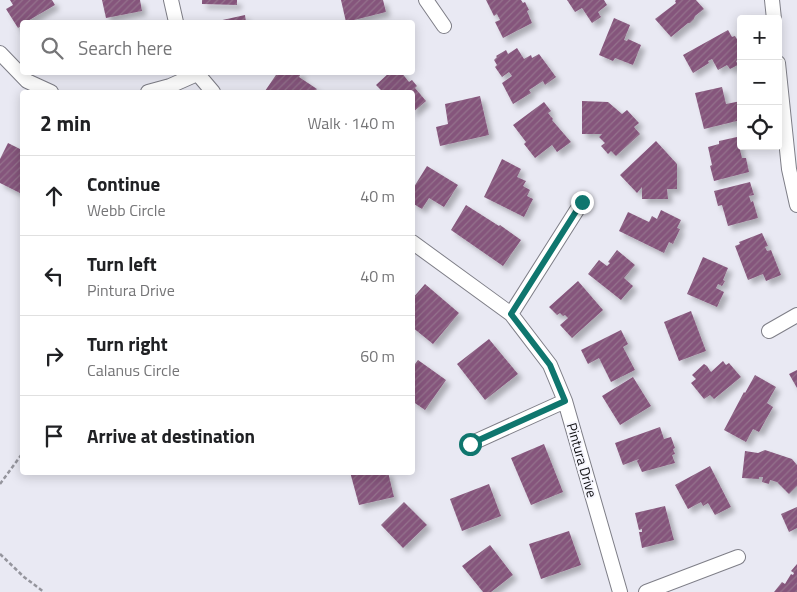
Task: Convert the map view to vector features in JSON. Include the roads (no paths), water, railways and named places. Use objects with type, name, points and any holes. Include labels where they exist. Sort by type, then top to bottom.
[{"type":"street","points":[[171,0],[176,20]]},
{"type":"street","points":[[426,0],[444,26]]},
{"type":"street","points":[[772,0],[774,15]]},
{"type":"street","points":[[0,53],[20,74]]},
{"type":"street","points":[[21,75],[27,81],[47,90]]},
{"type":"street","points":[[155,90],[170,86],[192,75]]},
{"type":"street","points":[[198,75],[211,90]]},
{"type":"street","points":[[782,91],[797,205]]},
{"type":"street","points":[[511,314],[582,202]]},
{"type":"street","name":"Pintura Drive","points":[[415,244],[511,314],[550,365],[565,401],[620,592]]},
{"type":"street","points":[[769,331],[797,315]]},
{"type":"street","points":[[470,444],[565,401]]},
{"type":"street","points":[[646,592],[738,556]]}]
